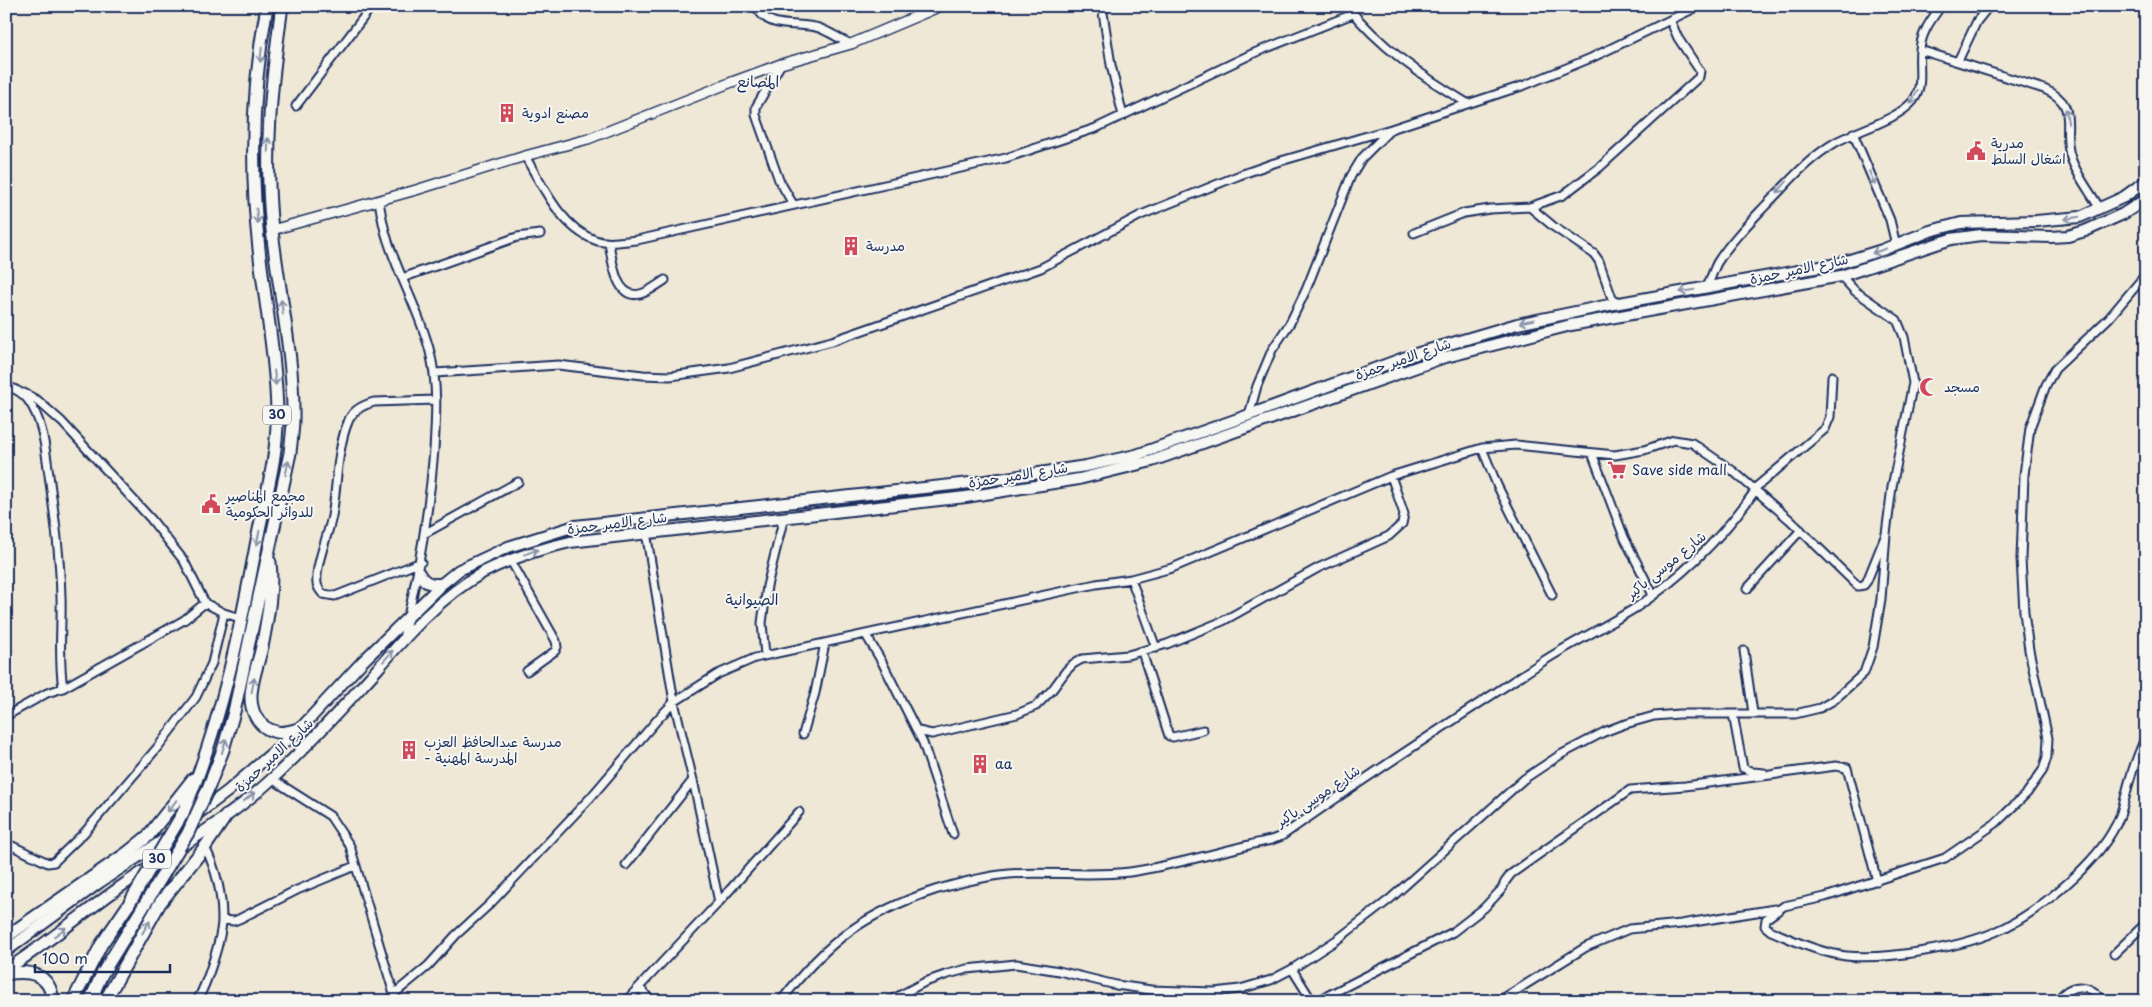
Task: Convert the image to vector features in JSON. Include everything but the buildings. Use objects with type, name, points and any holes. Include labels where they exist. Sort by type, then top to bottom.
[{"type":"main road","name":"30","points":[[72,1001],[101,945],[129,904],[183,813],[202,768],[223,699],[277,445],[276,389],[254,187],[255,102],[267,6]]},
{"type":"main road","name":"30","points":[[90,1001],[102,974],[188,833],[224,750],[234,712],[290,453],[294,420],[289,360],[272,230],[267,145],[272,82],[282,6]]},
{"type":"main road","name":"شارع الامير حمزة","points":[[6,951],[100,882],[159,843],[228,791],[300,729],[409,614],[459,570],[482,558],[532,538],[575,526],[979,482],[1050,472],[1136,454],[1249,416],[1412,355],[1480,334],[1517,324],[1614,304],[1790,274],[1837,264],[1896,245],[1930,231],[1960,223],[2065,220],[2080,217],[2124,197],[2146,181]]},
{"type":"main road","name":"شارع الامير حمزة","points":[[6,972],[124,885],[167,858],[226,816],[272,779],[323,729],[403,639],[434,608],[484,572],[541,549],[570,542],[646,532],[966,497],[1080,479],[1152,461],[1442,358],[1479,347],[1619,315],[1841,276],[1963,236],[2068,236],[2085,231],[2123,214],[2146,199]]},
{"type":"main road","points":[[1790,274],[1792,285]]},
{"type":"main road","points":[[1331,384],[1336,397]]},
{"type":"main road","points":[[269,554],[271,592],[260,658],[252,687],[251,703],[257,720],[269,730],[278,733],[300,729]]},
{"type":"main road","points":[[419,573],[422,578],[431,584],[443,583]]},
{"type":"main road","points":[[363,661],[374,672]]},
{"type":"main road","points":[[6,937],[148,836],[202,768]]},
{"type":"main road","points":[[105,1001],[120,971],[160,903],[205,847],[226,816]]},
{"type":"main road","points":[[6,972],[23,971],[33,973],[43,979],[49,987],[53,1001]]},
{"type":"street","points":[[296,106],[372,6]]},
{"type":"street","points":[[756,6],[771,22],[783,26],[797,25],[820,28],[851,44]]},
{"type":"street","points":[[272,230],[379,201],[525,156],[588,139],[732,82],[782,64],[851,44],[941,6]]},
{"type":"street","points":[[1102,6],[1111,65],[1123,116]]},
{"type":"street","points":[[1347,6],[1368,30],[1411,67],[1467,103]]},
{"type":"street","points":[[434,373],[551,365],[670,376],[729,368],[832,341],[1041,268],[1141,215],[1240,175],[1390,129],[1467,103],[1498,95],[1591,58],[1699,6]]},
{"type":"street","points":[[1707,288],[1718,263],[1744,229],[1792,175],[1815,155],[1853,133],[1892,116],[1906,108],[1913,101],[1918,93],[1920,81],[1922,36],[1941,6]]},
{"type":"street","points":[[1958,61],[1977,21],[1989,6]]},
{"type":"street","points":[[525,156],[549,196],[568,222],[580,233],[596,241],[637,240],[1006,158],[1096,128],[1254,53],[1354,14]]},
{"type":"street","points":[[1414,233],[1464,213],[1490,209],[1530,207],[1563,195],[1577,186],[1699,77],[1700,71],[1678,38],[1670,20]]},
{"type":"street","points":[[1920,50],[2044,89],[2059,97],[2067,111],[2070,156],[2100,209]]},
{"type":"street","points":[[782,64],[760,100],[756,115],[779,180],[794,204]]},
{"type":"street","points":[[1249,416],[1257,386],[1272,350],[1290,323],[1306,290],[1351,176],[1362,158],[1390,129]]},
{"type":"street","points":[[1853,133],[1890,220],[1896,245]]},
{"type":"street","points":[[379,201],[387,238],[418,316],[434,373],[436,400],[432,478],[421,562],[403,639]]},
{"type":"street","points":[[1530,207],[1554,227],[1594,254],[1599,260],[1614,304]]},
{"type":"street","points":[[402,278],[517,237],[540,234]]},
{"type":"street","points":[[609,242],[616,280],[631,293],[642,294],[664,280]]},
{"type":"street","points":[[1499,1001],[1586,948],[1629,929],[1681,924],[1778,908],[1824,897],[1925,866],[1955,852],[1996,823],[2028,793],[2043,770],[2047,758],[2048,738],[2029,650],[2021,567],[2024,475],[2030,428],[2046,385],[2055,369],[2109,318],[2146,274]]},
{"type":"street","points":[[890,1001],[933,979],[967,970],[1016,964],[1035,966],[1116,985],[1179,992],[1214,992],[1240,989],[1271,980],[1292,969],[1338,939],[1390,899],[1524,779],[1560,755],[1614,728],[1654,716],[1679,714],[1795,714],[1820,708],[1834,700],[1864,672],[1873,647],[1881,598],[1892,486],[1912,390],[1912,376],[1904,337],[1896,320],[1855,291],[1841,276]]},
{"type":"street","points":[[1754,489],[1825,429],[1830,417],[1832,376]]},
{"type":"street","points":[[6,386],[37,400],[62,422],[152,519],[184,560],[205,604],[240,618]]},
{"type":"street","points":[[21,392],[36,412],[44,440],[61,580],[60,654],[63,688]]},
{"type":"street","points":[[421,562],[335,596],[323,594],[317,584],[319,568],[332,517],[348,421],[365,404],[436,400]]},
{"type":"street","points":[[272,779],[330,816],[350,846],[395,997],[428,966],[456,935],[490,904],[591,797],[674,702],[718,674],[765,655],[866,635],[1096,584],[1131,579],[1172,568],[1390,476],[1482,448],[1516,445],[1615,455],[1644,450],[1674,440],[1692,443],[1713,456],[1754,489],[1801,530],[1858,586],[1864,585],[1867,581],[1886,534]]},
{"type":"street","points":[[1482,448],[1497,485],[1552,595]]},
{"type":"street","points":[[1592,453],[1624,537],[1652,595]]},
{"type":"street","points":[[918,731],[932,734],[1017,714],[1036,706],[1052,690],[1072,664],[1082,659],[1142,652],[1223,621],[1318,568],[1393,533],[1402,524],[1404,514],[1390,476]]},
{"type":"street","points":[[424,534],[518,482]]},
{"type":"street","name":"شارع موسى باكير","points":[[781,1001],[802,974],[837,940],[864,920],[904,900],[986,876],[1129,872],[1174,865],[1282,836],[1462,713],[1562,648],[1636,607],[1720,537],[1746,506],[1755,491],[1754,489]]},
{"type":"street","points":[[765,655],[762,623],[767,586],[784,517]]},
{"type":"street","points":[[1746,589],[1801,530]]},
{"type":"street","points":[[646,532],[674,702],[719,902]]},
{"type":"street","points":[[510,561],[556,641],[557,647],[527,671]]},
{"type":"street","points":[[1131,579],[1156,648]]},
{"type":"street","points":[[6,716],[47,693],[63,688],[184,620],[205,604]]},
{"type":"street","points":[[6,843],[48,863],[54,862],[84,834],[162,742],[196,697],[212,663],[224,613]]},
{"type":"street","points":[[866,635],[918,731],[953,834]]},
{"type":"street","points":[[804,734],[816,693],[825,643]]},
{"type":"street","points":[[1744,651],[1753,713]]},
{"type":"street","points":[[1142,652],[1169,736],[1173,737],[1203,730]]},
{"type":"street","points":[[1733,714],[1743,768],[1753,772],[1778,774]]},
{"type":"street","points":[[1778,908],[1766,919],[1766,927],[1818,950],[1846,956],[1886,955],[1916,951],[1971,940],[1996,932],[2032,911],[2070,880],[2103,846],[2124,810],[2130,779],[2145,740]]},
{"type":"street","points":[[1317,1001],[1453,932],[1484,908],[1502,889],[1511,874],[1630,790],[1685,786],[1836,766],[1846,768],[1877,881]]},
{"type":"street","points":[[626,865],[693,780]]},
{"type":"street","points":[[626,1001],[640,988],[683,938],[719,902],[799,812]]},
{"type":"street","points":[[198,1001],[204,990],[222,920],[216,872],[205,847]]},
{"type":"street","points":[[222,920],[234,921],[239,919],[297,890],[355,866]]},
{"type":"street","points":[[2114,954],[2146,923]]},
{"type":"street","points":[[1292,969],[1312,1001]]},
{"type":"street","points":[[2057,1001],[2069,990],[2086,986],[2094,990],[2103,1001]]},
{"type":"street","points":[[640,988],[651,1001]]},
{"type":"place","name":"مصنع ادوية","points":[[507,113]]},
{"type":"place","name":"مدرية اشغال السلط","points":[[1976,151]]},
{"type":"place","name":"مدرسة","points":[[851,246]]},
{"type":"place","name":"مسجد","points":[[1929,387]]},
{"type":"place","name":"Save side mall","points":[[1617,470]]},
{"type":"place","name":"مجمع المناصير للدوائر الحكومية","points":[[211,504]]},
{"type":"place","name":"مدرسة عبدالحافظ العزب - المدرسة المهنية","points":[[409,750]]},
{"type":"place","name":"aa","points":[[980,764]]},
{"type":"district","name":"المصانع","points":[[758,82]]},
{"type":"district","name":"الصيوانية","points":[[752,600]]}]
